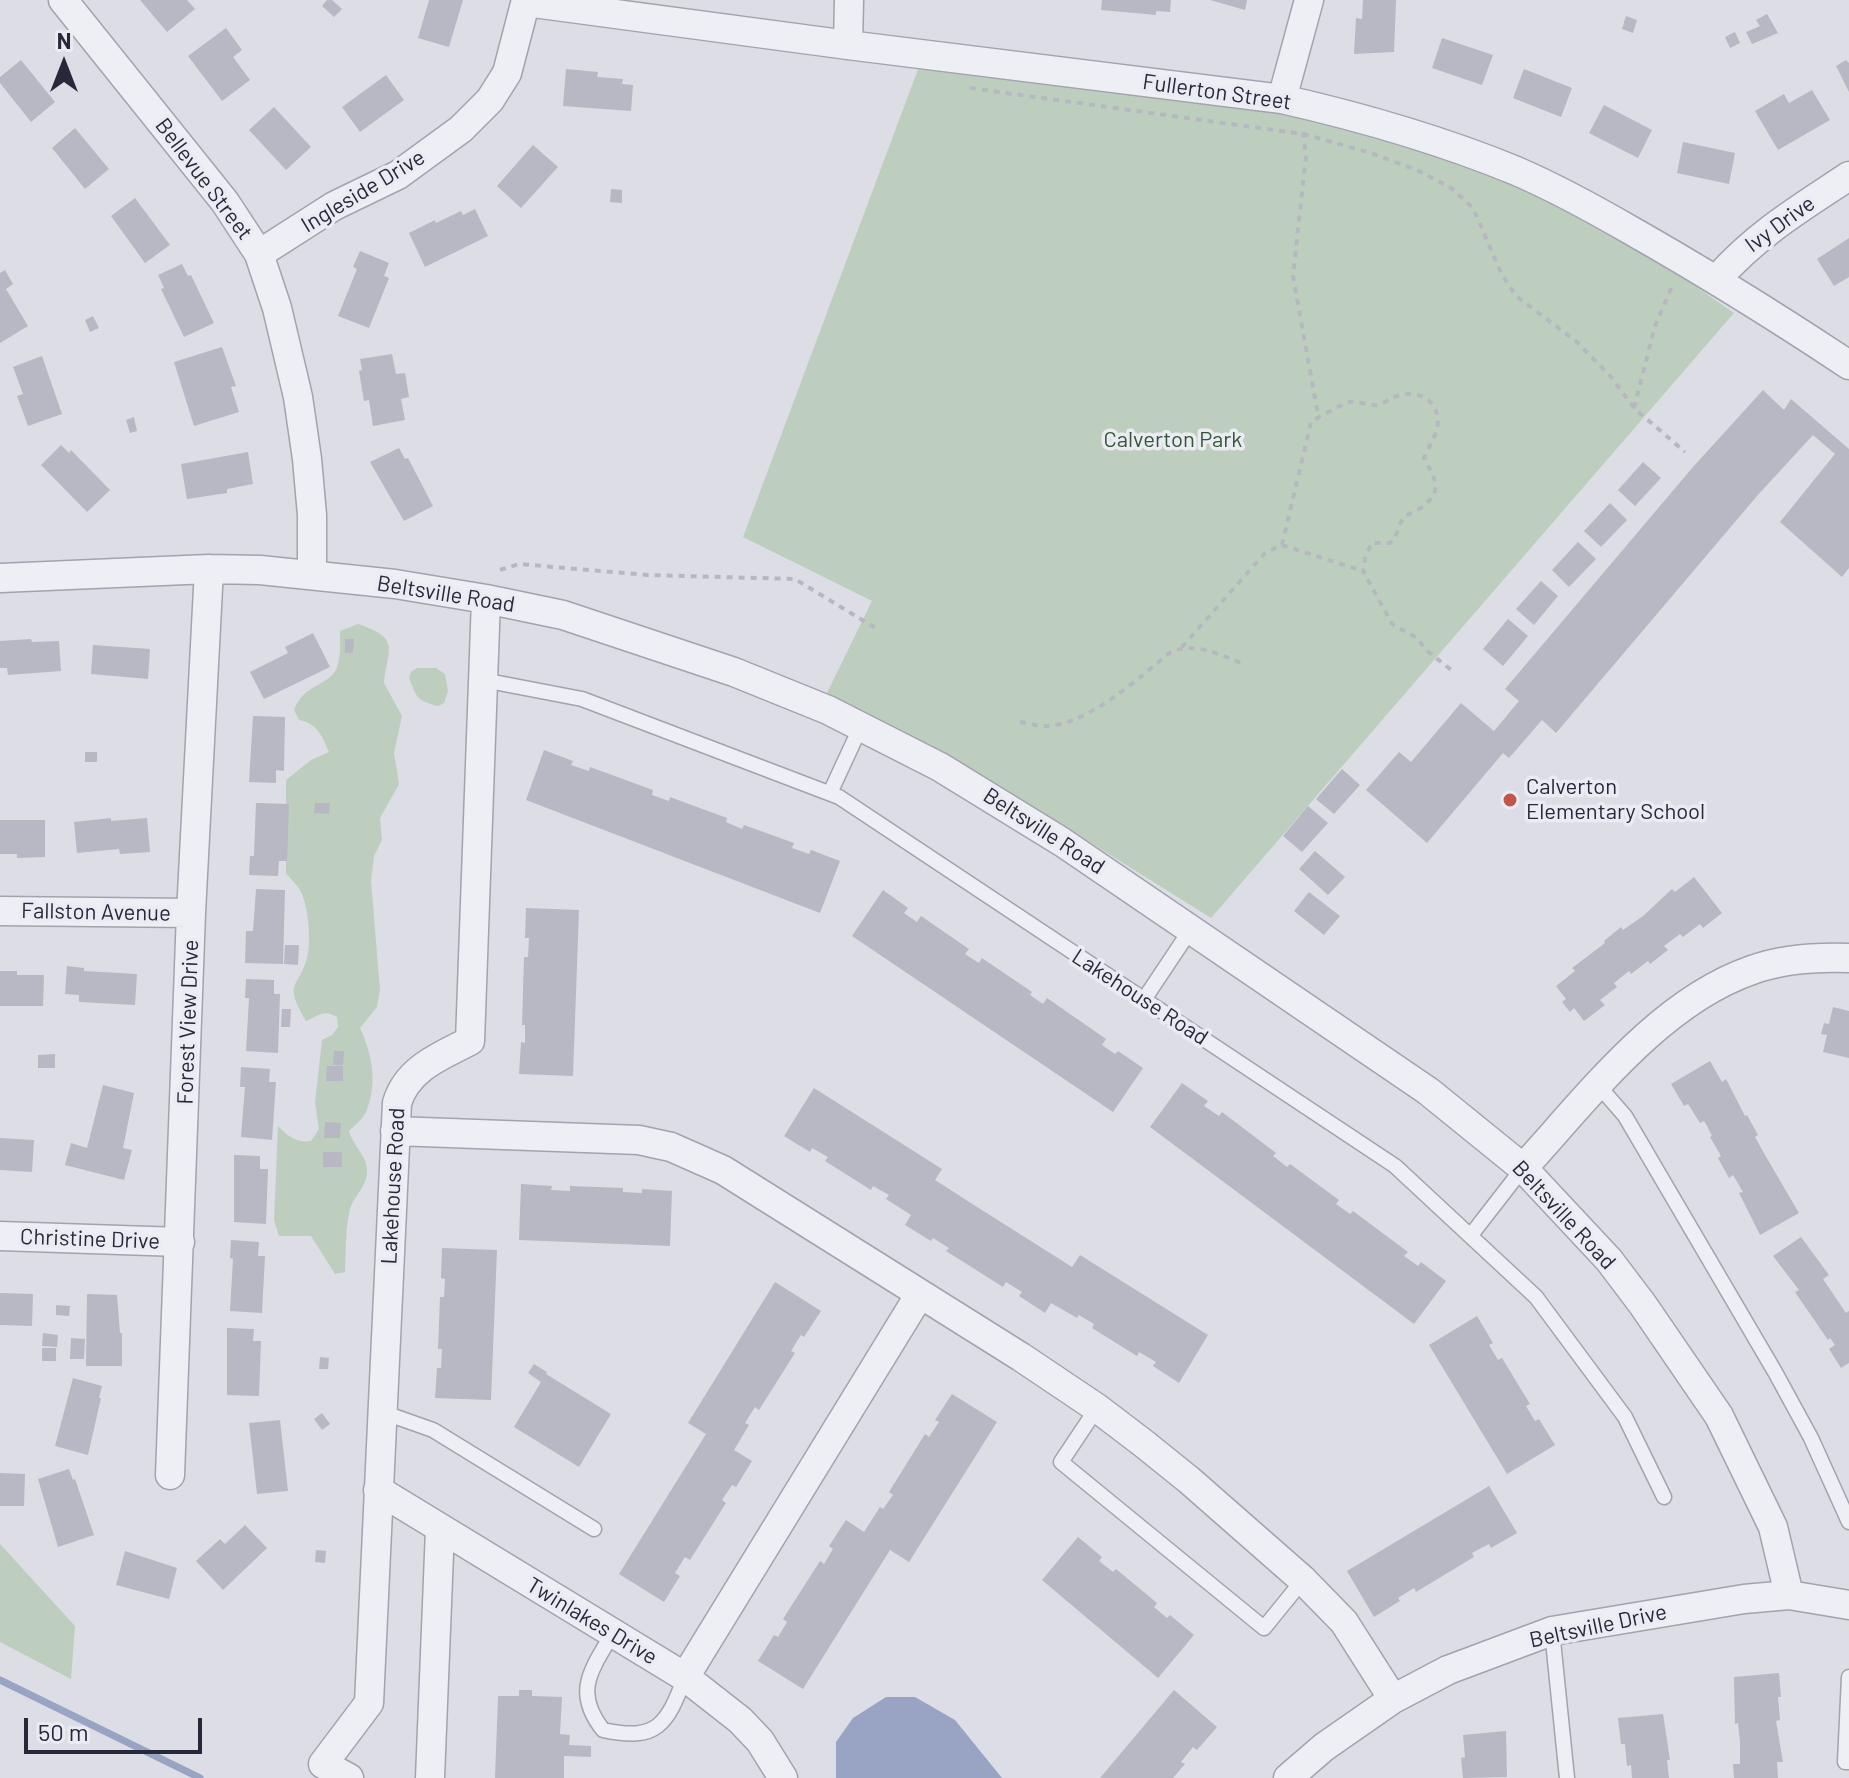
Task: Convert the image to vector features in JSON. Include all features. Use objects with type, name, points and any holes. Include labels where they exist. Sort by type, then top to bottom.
[{"type":"street","name":"Bellevue Street","points":[[63,0],[225,202],[259,254],[277,308],[298,397],[311,501],[312,575]]},
{"type":"street","points":[[848,45],[849,0]]},
{"type":"street","points":[[1282,99],[1309,0]]},
{"type":"street","name":"Ingleside Drive","points":[[259,254],[334,206],[398,175],[461,129],[490,100],[507,73],[526,1]]},
{"type":"street","name":"Fullerton Street","points":[[526,1],[1282,99],[1415,133],[1516,171],[1596,210],[1717,279],[1849,365]]},
{"type":"street","name":"Ivy Drive","points":[[1717,279],[1760,236],[1849,176]]},
{"type":"street","name":"Beltsville Road","points":[[0,578],[209,569],[312,575],[395,584],[486,599],[563,615],[734,672],[861,726],[940,767],[999,801],[1428,1091],[1523,1168],[1609,1260],[1719,1416],[1773,1527],[1789,1595]]},
{"type":"street","name":"Forest View Drive","points":[[170,1475],[191,913],[209,569]]},
{"type":"street","name":"Lakehouse Road","points":[[349,1778],[323,1764],[369,1703],[397,1103],[407,1080],[438,1057],[470,1041],[486,599]]},
{"type":"street","name":"Fallston Avenue","points":[[0,911],[191,913]]},
{"type":"street","points":[[1523,1168],[1598,1085],[1686,1004],[1753,969],[1796,961],[1849,958]]},
{"type":"street","points":[[395,1131],[639,1140],[671,1147],[723,1170],[1097,1408],[1189,1480],[1303,1580],[1344,1622],[1393,1699]]},
{"type":"street","name":"Christine Drive","points":[[0,1236],[180,1242]]},
{"type":"street","points":[[685,1677],[920,1294]]},
{"type":"street","name":"Twinlakes Drive","points":[[378,1490],[685,1677],[740,1720],[760,1741],[783,1778]]},
{"type":"street","points":[[430,1778],[440,1529]]},
{"type":"street","name":"Beltsville Drive","points":[[1288,1778],[1324,1747],[1393,1699],[1448,1670],[1552,1631],[1715,1603],[1789,1595],[1849,1605]]},
{"type":"lane","name":"Lakehouse Road","points":[[483,680],[582,699],[830,793],[1084,962],[1145,998],[1395,1166],[1536,1297],[1625,1417],[1664,1497]]},
{"type":"lane","points":[[830,793],[861,726]]},
{"type":"lane","points":[[1145,998],[1191,929]]},
{"type":"lane","points":[[1598,1085],[1625,1116],[1775,1372],[1811,1438],[1849,1522]]},
{"type":"lane","points":[[1471,1235],[1523,1168]]},
{"type":"lane","points":[[1097,1408],[1061,1462],[1264,1628],[1303,1580]]},
{"type":"lane","points":[[381,1412],[433,1430],[594,1529]]},
{"type":"lane","points":[[1552,1631],[1567,1778]]},
{"type":"lane","points":[[613,1633],[591,1670],[586,1692],[590,1713],[603,1730],[626,1735],[655,1730],[672,1712],[685,1677]]},
{"type":"lane","points":[[1849,1680],[1845,1762],[1849,1762]]},
{"type":"path","points":[[959,86],[1303,134],[1371,153],[1419,171],[1451,188],[1473,208],[1502,275],[1516,296],[1577,342],[1611,377],[1634,408],[1685,452]]},
{"type":"path","points":[[1300,124],[1306,156],[1293,276],[1318,415]]},
{"type":"path","points":[[1634,408],[1655,326],[1673,285]]},
{"type":"path","points":[[1282,545],[1311,422],[1318,415],[1331,413],[1350,402],[1378,405],[1401,394],[1418,393],[1432,401],[1438,417],[1437,430],[1424,458],[1437,481],[1434,496],[1400,522],[1399,534],[1390,543],[1372,543],[1363,571],[1392,624],[1417,638],[1426,650],[1455,673]]},
{"type":"path","points":[[1020,722],[1045,726],[1069,721],[1113,699],[1171,652],[1182,647],[1265,553],[1282,545],[1363,571]]},
{"type":"path","points":[[500,570],[519,564],[648,575],[795,579],[877,629]]},
{"type":"path","points":[[1182,647],[1200,648],[1245,664]]},
{"type":"green space","name":"Calverton Park","points":[[920,64],[1330,119],[1517,182],[1664,264],[1734,313],[1211,918],[1000,786],[827,693],[872,601],[743,537]]},
{"type":"green space","points":[[358,624],[381,634],[389,646],[384,683],[402,716],[394,753],[399,784],[380,818],[382,840],[374,856],[371,881],[380,990],[377,1007],[360,1028],[370,1058],[372,1091],[365,1115],[349,1131],[365,1160],[367,1175],[350,1209],[345,1272],[335,1274],[311,1236],[279,1236],[274,1220],[278,1126],[301,1141],[311,1141],[319,1129],[315,1103],[322,1040],[332,1035],[338,1027],[337,1017],[328,1013],[306,1021],[295,997],[295,985],[308,953],[309,931],[303,898],[286,873],[286,780],[311,760],[329,752],[318,732],[311,724],[299,720],[294,710],[304,694],[335,671],[340,656],[340,631]]},
{"type":"green space","points":[[417,668],[436,668],[445,674],[448,691],[444,703],[438,706],[418,697],[409,678]]},
{"type":"green space","points":[[0,1544],[75,1626],[71,1679],[0,1642]]},
{"type":"water","points":[[886,1697],[915,1697],[955,1720],[1002,1778],[836,1778],[836,1742],[853,1718]]},
{"type":"building","points":[[140,0],[187,0],[195,9],[167,32]]},
{"type":"building","points":[[327,0],[332,0],[342,9],[334,17],[322,6]]},
{"type":"building","points":[[429,0],[463,0],[449,47],[418,38]]},
{"type":"building","points":[[1102,0],[1171,0],[1170,12],[1156,11],[1156,15],[1101,10]]},
{"type":"building","points":[[1210,0],[1247,0],[1245,10]]},
{"type":"building","points":[[1363,0],[1396,0],[1394,52],[1354,54],[1356,18],[1362,19]]},
{"type":"building","points":[[1767,14],[1778,33],[1752,44],[1746,32],[1760,26],[1756,20]]},
{"type":"building","points":[[1626,16],[1637,20],[1633,33],[1622,29]]},
{"type":"building","points":[[226,28],[242,50],[233,57],[250,80],[222,101],[188,56]]},
{"type":"building","points":[[1735,32],[1740,43],[1730,48],[1725,37]]},
{"type":"building","points":[[1442,38],[1493,55],[1482,85],[1432,68]]},
{"type":"building","points":[[21,60],[55,102],[31,122],[0,83],[0,77]]},
{"type":"building","points":[[1846,60],[1849,63],[1849,92],[1836,66]]},
{"type":"building","points":[[566,69],[598,72],[597,77],[623,79],[622,84],[633,85],[631,111],[563,106]]},
{"type":"building","points":[[1524,69],[1572,88],[1561,117],[1513,98]]},
{"type":"building","points":[[386,75],[404,100],[360,132],[342,107]]},
{"type":"building","points":[[1812,90],[1830,120],[1778,150],[1755,111],[1784,94],[1789,103]]},
{"type":"building","points":[[1604,105],[1652,130],[1638,158],[1589,133]]},
{"type":"building","points":[[274,107],[311,147],[286,170],[249,130]]},
{"type":"building","points":[[75,128],[109,169],[85,189],[52,148]]},
{"type":"building","points":[[1683,142],[1735,153],[1729,184],[1677,173]]},
{"type":"building","points":[[533,145],[558,167],[521,208],[497,186]]},
{"type":"building","points":[[611,189],[622,190],[622,203],[610,202]]},
{"type":"building","points":[[135,198],[170,245],[145,263],[111,216]]},
{"type":"building","points":[[475,209],[488,236],[425,267],[409,233],[435,220],[436,223],[461,211],[463,215]]},
{"type":"building","points":[[1849,238],[1849,277],[1834,286],[1817,259]]},
{"type":"building","points":[[360,251],[389,263],[384,276],[389,278],[369,328],[338,316],[357,269],[353,267]]},
{"type":"building","points":[[182,264],[188,276],[191,275],[214,323],[184,337],[161,289],[164,288],[158,275]]},
{"type":"building","points":[[5,270],[13,284],[6,289],[28,326],[0,343],[0,273]]},
{"type":"building","points":[[93,316],[99,328],[90,332],[85,320]]},
{"type":"building","points":[[222,347],[236,386],[231,387],[239,412],[194,426],[174,362]]},
{"type":"building","points":[[392,354],[396,374],[405,373],[409,397],[401,399],[405,420],[373,426],[369,400],[364,401],[360,359]]},
{"type":"building","points":[[42,356],[62,414],[28,426],[17,396],[23,394],[13,367]]},
{"type":"building","points":[[1763,390],[1784,410],[1791,399],[1849,449],[1849,568],[1842,577],[1780,522],[1835,454],[1813,435],[1757,496],[1556,733],[1542,720],[1509,758],[1503,753],[1427,843],[1366,790],[1399,752],[1411,762],[1461,703],[1494,731],[1519,701],[1505,689],[1693,467]]},
{"type":"building","points":[[134,417],[137,431],[130,433],[126,420]]},
{"type":"building","points":[[61,445],[69,453],[71,450],[110,490],[87,512],[41,465]]},
{"type":"building","points":[[399,448],[405,459],[408,458],[433,506],[404,521],[370,462]]},
{"type":"building","points":[[248,452],[253,484],[227,489],[227,493],[187,499],[181,464]]},
{"type":"building","points":[[1643,462],[1661,478],[1635,506],[1618,490]]},
{"type":"building","points":[[1610,503],[1627,520],[1601,547],[1584,531]]},
{"type":"building","points":[[1578,542],[1596,559],[1569,587],[1552,570]]},
{"type":"building","points":[[1541,581],[1558,596],[1534,625],[1516,609]]},
{"type":"building","points":[[1508,619],[1528,636],[1503,666],[1483,649]]},
{"type":"building","points":[[313,633],[330,667],[264,699],[250,672],[288,653],[285,647]]},
{"type":"building","points":[[31,639],[32,642],[59,641],[61,671],[8,675],[7,668],[0,668],[0,641]]},
{"type":"building","points":[[345,639],[354,639],[353,653],[345,653]]},
{"type":"building","points":[[93,645],[150,649],[148,679],[91,674]]},
{"type":"building","points":[[253,716],[285,717],[284,771],[276,770],[276,783],[249,782]]},
{"type":"building","points":[[544,750],[573,761],[571,765],[589,771],[590,767],[653,790],[652,795],[669,801],[670,797],[727,818],[726,822],[742,829],[744,825],[794,843],[792,848],[809,854],[811,850],[840,861],[820,913],[526,800]]},
{"type":"building","points":[[85,752],[97,752],[97,762],[85,762]]},
{"type":"building","points":[[1342,769],[1360,785],[1334,814],[1316,799]]},
{"type":"building","points":[[256,803],[289,804],[287,861],[279,861],[278,876],[249,875],[250,856],[254,856]]},
{"type":"building","points":[[315,803],[330,803],[329,814],[314,813]]},
{"type":"building","points":[[1308,806],[1328,823],[1302,852],[1283,836]]},
{"type":"building","points":[[111,818],[111,821],[147,818],[150,852],[120,854],[119,849],[77,853],[74,822]]},
{"type":"building","points":[[0,820],[45,820],[45,857],[17,858],[17,854],[0,854]]},
{"type":"building","points":[[1315,851],[1345,877],[1328,895],[1299,869]]},
{"type":"building","points":[[1694,877],[1722,913],[1703,928],[1700,924],[1683,937],[1680,934],[1664,946],[1668,950],[1650,964],[1648,961],[1631,974],[1629,971],[1614,983],[1617,987],[1600,1000],[1605,1005],[1584,1021],[1574,1008],[1570,1012],[1562,1002],[1566,999],[1556,986],[1575,971],[1572,968],[1621,927],[1623,930],[1672,889],[1675,892]]},
{"type":"building","points":[[256,889],[285,890],[283,964],[245,963],[246,931],[253,931]]},
{"type":"building","points":[[883,890],[908,908],[904,913],[917,922],[921,916],[969,949],[965,954],[979,963],[982,958],[1032,992],[1030,995],[1043,1004],[1047,998],[1106,1039],[1102,1045],[1115,1054],[1118,1051],[1143,1068],[1113,1112],[852,936]]},
{"type":"building","points":[[1309,892],[1340,916],[1324,935],[1294,911]]},
{"type":"building","points":[[526,908],[579,910],[573,1076],[519,1074],[521,1042],[525,1043],[525,1025],[522,1025],[524,957],[528,957],[529,938],[525,938]]},
{"type":"building","points":[[285,945],[299,945],[298,965],[284,964]]},
{"type":"building","points":[[67,966],[84,968],[84,971],[137,974],[135,1005],[79,1002],[79,995],[65,994]]},
{"type":"building","points":[[0,971],[17,971],[17,975],[44,975],[43,1006],[0,1006]]},
{"type":"building","points":[[246,979],[274,980],[274,994],[280,994],[278,1053],[246,1051],[249,998],[245,998]]},
{"type":"building","points":[[1833,1007],[1849,1011],[1849,1058],[1823,1052],[1827,1035],[1821,1034],[1824,1023],[1829,1024]]},
{"type":"building","points":[[282,1009],[291,1009],[290,1027],[281,1027]]},
{"type":"building","points":[[334,1051],[344,1051],[343,1065],[333,1065]]},
{"type":"building","points":[[55,1054],[55,1068],[38,1068],[38,1055]]},
{"type":"building","points":[[1710,1061],[1722,1082],[1726,1079],[1799,1213],[1760,1235],[1739,1193],[1743,1192],[1733,1175],[1729,1178],[1718,1158],[1721,1156],[1706,1124],[1704,1121],[1700,1123],[1688,1104],[1684,1106],[1671,1084]]},
{"type":"building","points":[[327,1066],[343,1066],[343,1081],[326,1081]]},
{"type":"building","points":[[241,1067],[270,1069],[269,1082],[276,1082],[272,1140],[241,1137],[245,1087],[240,1087]]},
{"type":"building","points":[[1182,1083],[1208,1101],[1204,1106],[1219,1116],[1222,1112],[1276,1153],[1273,1156],[1287,1167],[1290,1164],[1339,1200],[1336,1204],[1350,1214],[1353,1211],[1408,1252],[1404,1256],[1418,1266],[1421,1262],[1446,1281],[1414,1324],[1150,1127]]},
{"type":"building","points":[[103,1085],[134,1093],[123,1148],[132,1150],[124,1180],[65,1165],[71,1143],[87,1148]]},
{"type":"building","points":[[814,1088],[942,1169],[935,1180],[1072,1267],[1080,1255],[1208,1335],[1179,1383],[1153,1366],[1156,1362],[1139,1352],[1137,1356],[1092,1328],[1094,1324],[1079,1315],[1077,1318],[1051,1303],[1045,1313],[1019,1296],[1022,1292],[1006,1282],[1003,1287],[946,1251],[949,1248],[905,1225],[911,1215],[886,1199],[889,1195],[873,1186],[871,1190],[825,1161],[828,1157],[812,1148],[810,1152],[784,1136]]},
{"type":"building","points":[[325,1122],[341,1123],[340,1138],[324,1138]]},
{"type":"building","points":[[0,1138],[34,1140],[32,1172],[0,1170]]},
{"type":"building","points":[[323,1152],[342,1152],[342,1167],[323,1167]]},
{"type":"building","points":[[234,1155],[260,1156],[260,1169],[268,1169],[266,1224],[234,1222]]},
{"type":"building","points":[[521,1184],[552,1186],[551,1190],[570,1191],[570,1186],[623,1188],[623,1192],[642,1193],[642,1189],[672,1191],[670,1246],[519,1240]]},
{"type":"building","points":[[1801,1237],[1829,1275],[1823,1279],[1846,1313],[1849,1311],[1849,1363],[1841,1368],[1829,1349],[1835,1345],[1830,1338],[1828,1340],[1795,1292],[1799,1290],[1773,1256]]},
{"type":"building","points":[[231,1240],[259,1242],[258,1256],[265,1256],[262,1313],[230,1311]]},
{"type":"building","points":[[442,1248],[497,1250],[491,1400],[435,1398],[442,1349],[438,1349],[440,1297],[444,1297],[445,1279],[441,1278]]},
{"type":"building","points":[[775,1282],[821,1311],[804,1337],[801,1335],[791,1351],[795,1353],[759,1410],[755,1407],[745,1423],[749,1425],[734,1450],[752,1461],[736,1487],[732,1485],[722,1500],[726,1503],[690,1560],[685,1557],[675,1573],[680,1576],[664,1602],[619,1574],[706,1434],[688,1423]]},
{"type":"building","points":[[0,1293],[33,1294],[32,1326],[0,1325]]},
{"type":"building","points":[[87,1294],[117,1295],[122,1366],[86,1366]]},
{"type":"building","points":[[56,1305],[70,1306],[69,1316],[56,1315]]},
{"type":"building","points":[[1477,1316],[1493,1343],[1489,1345],[1498,1360],[1502,1358],[1530,1404],[1526,1406],[1535,1421],[1539,1419],[1555,1445],[1507,1474],[1429,1345]]},
{"type":"building","points":[[227,1328],[254,1329],[253,1341],[261,1341],[259,1396],[227,1395]]},
{"type":"building","points":[[43,1333],[58,1335],[57,1347],[42,1346]]},
{"type":"building","points":[[71,1338],[85,1339],[84,1359],[70,1359]]},
{"type":"building","points":[[42,1348],[56,1348],[56,1361],[42,1361]]},
{"type":"building","points":[[320,1357],[329,1358],[328,1369],[319,1369]]},
{"type":"building","points":[[534,1364],[611,1414],[579,1467],[514,1427],[541,1382],[528,1373]]},
{"type":"building","points":[[73,1378],[102,1386],[88,1455],[55,1446]]},
{"type":"building","points":[[952,1394],[997,1422],[909,1562],[890,1550],[803,1689],[758,1661],[774,1635],[778,1637],[787,1622],[783,1619],[820,1561],[824,1564],[833,1549],[829,1546],[846,1520],[864,1532],[880,1507],[883,1509],[893,1495],[889,1492],[925,1434],[929,1437],[939,1422],[935,1420]]},
{"type":"building","points":[[322,1413],[330,1424],[322,1430],[314,1419]]},
{"type":"building","points":[[280,1420],[288,1491],[257,1494],[249,1423]]},
{"type":"building","points":[[69,1469],[94,1535],[58,1547],[38,1479]]},
{"type":"building","points":[[0,1473],[25,1474],[24,1506],[0,1506]]},
{"type":"building","points":[[1489,1486],[1517,1533],[1491,1548],[1489,1544],[1472,1553],[1474,1557],[1416,1592],[1414,1588],[1374,1617],[1347,1571]]},
{"type":"building","points":[[245,1525],[267,1548],[223,1590],[196,1561],[220,1539],[225,1544]]},
{"type":"building","points":[[1078,1537],[1102,1557],[1099,1561],[1113,1572],[1116,1569],[1157,1603],[1154,1607],[1167,1618],[1170,1615],[1194,1635],[1158,1678],[1042,1580]]},
{"type":"building","points":[[316,1550],[326,1551],[325,1563],[315,1562]]},
{"type":"building","points":[[125,1551],[177,1568],[169,1599],[116,1585]]},
{"type":"building","points":[[1779,1673],[1780,1720],[1776,1721],[1783,1762],[1777,1762],[1778,1778],[1734,1778],[1733,1764],[1740,1764],[1740,1742],[1738,1723],[1735,1724],[1734,1677]]},
{"type":"building","points":[[519,1690],[532,1690],[532,1696],[562,1697],[560,1734],[570,1735],[569,1745],[591,1746],[591,1757],[564,1756],[564,1778],[495,1778],[498,1696],[519,1696]]},
{"type":"building","points":[[1174,1690],[1217,1727],[1197,1750],[1193,1747],[1181,1762],[1185,1764],[1173,1778],[1100,1778]]},
{"type":"building","points":[[1663,1714],[1670,1760],[1667,1760],[1669,1778],[1632,1778],[1631,1765],[1627,1766],[1625,1744],[1621,1744],[1618,1718]]},
{"type":"building","points":[[1506,1731],[1507,1777],[1463,1778],[1463,1735]]},
{"type":"waterway","points":[[0,1680],[200,1778]]},
{"type":"place","name":"Calverton Elementary School","points":[[1510,800]]}]
